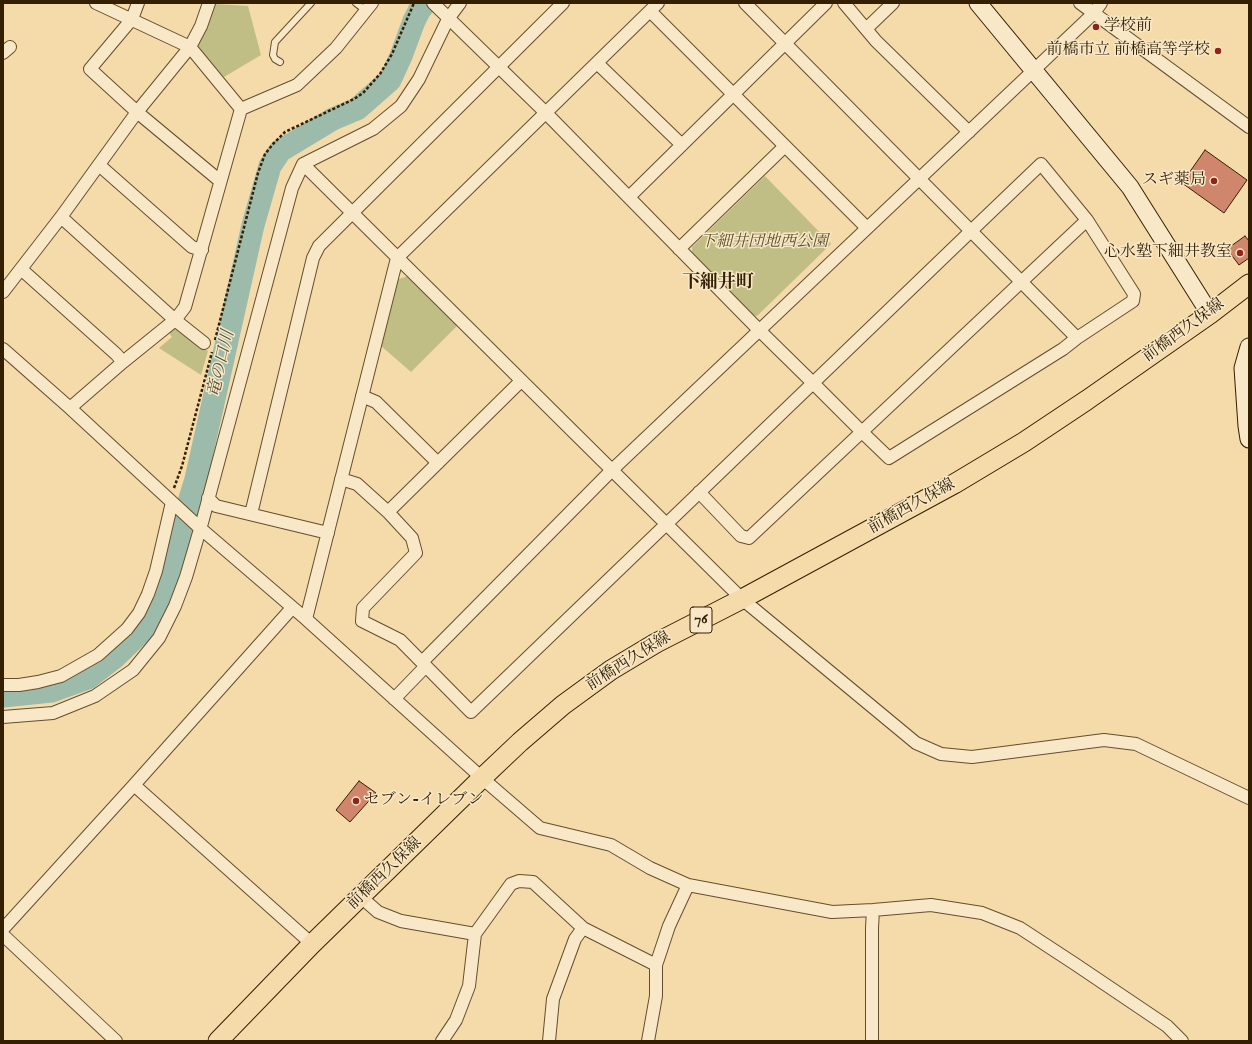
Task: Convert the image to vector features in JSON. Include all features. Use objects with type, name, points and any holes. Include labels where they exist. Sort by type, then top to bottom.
[{"type":"main road","name":"前橋西久保線","points":[[218,1041],[312,944],[482,778],[520,742],[563,705],[611,670],[656,643],[742,599],[954,484],[1024,442],[1210,314],[1249,284]]},
{"type":"street","points":[[96,3],[190,47],[241,109]]},
{"type":"street","points":[[138,3],[132,19],[90,69],[137,112],[220,181]]},
{"type":"street","points":[[3,292],[61,217],[137,112],[190,47],[201,26],[209,3]]},
{"type":"street","points":[[341,479],[357,484],[388,512],[412,538],[416,553],[363,608],[362,621],[400,640],[470,712],[700,492],[813,383],[971,231],[1041,164],[1087,220],[1134,294],[1133,301],[1063,349],[889,458],[862,432],[813,383],[759,330],[545,112],[433,3]]},
{"type":"street","points":[[3,717],[53,713],[95,696],[133,670],[159,638],[175,606],[186,577],[292,188],[303,164],[373,129],[401,106],[419,79],[446,16],[460,3]]},
{"type":"street","points":[[251,514],[313,258],[319,246],[562,3]]},
{"type":"street","points":[[745,3],[1077,338]]},
{"type":"street","points":[[629,197],[826,3]]},
{"type":"street","points":[[844,3],[876,41],[969,132]]},
{"type":"street","points":[[866,29],[893,3]]},
{"type":"street","points":[[978,3],[1130,187],[1210,314]]},
{"type":"street","points":[[1080,3],[1097,8],[1249,127]]},
{"type":"street","points":[[241,109],[297,86],[336,48],[364,5]]},
{"type":"street","points":[[306,619],[397,258],[654,7],[734,94],[867,228]]},
{"type":"street","points":[[394,699],[424,664],[612,470],[969,132],[1097,8]]},
{"type":"street","points":[[597,63],[682,145]]},
{"type":"street","points":[[70,408],[123,362],[175,320],[185,307],[241,109]]},
{"type":"street","points":[[679,249],[785,146]]},
{"type":"street","points":[[303,164],[742,599],[916,743],[941,754],[972,757],[1114,740],[1136,744],[1249,798]]},
{"type":"street","points":[[99,165],[192,247],[202,250]]},
{"type":"street","points":[[61,217],[175,320],[204,343]]},
{"type":"street","points":[[700,492],[741,536],[749,538],[1087,220]]},
{"type":"street","points":[[21,269],[123,362]]},
{"type":"street","points":[[1248,431],[1243,368],[1249,347]]},
{"type":"street","points":[[3,350],[70,408],[199,526],[306,619],[482,778],[540,828],[611,844],[650,868],[688,885],[832,912],[932,905],[982,913],[1020,928],[1167,1026],[1182,1041]]},
{"type":"street","points":[[388,512],[521,381]]},
{"type":"street","points":[[362,396],[376,402],[438,463]]},
{"type":"street","points":[[208,498],[216,506],[328,533]]},
{"type":"street","points":[[3,684],[25,684],[61,676],[98,655],[127,629],[139,613],[148,594],[175,504]]},
{"type":"street","points":[[3,928],[134,785],[292,608]]},
{"type":"street","points":[[134,785],[312,944]]},
{"type":"street","points":[[442,1041],[456,1020],[469,986],[475,934],[511,884],[519,881],[533,882],[583,928],[656,965]]},
{"type":"street","points":[[648,1041],[656,996],[656,965],[669,926],[688,885]]},
{"type":"street","points":[[361,897],[378,912],[401,921],[475,934]]},
{"type":"street","points":[[872,1041],[873,910]]},
{"type":"street","points":[[549,1041],[553,999],[575,939],[583,928]]},
{"type":"street","points":[[3,935],[116,1041]]},
{"type":"lane","points":[[280,62],[275,59],[273,55],[275,42],[311,3]]},
{"type":"green space","points":[[215,4],[248,6],[261,55],[224,77],[198,47],[199,38],[214,9]]},
{"type":"green space","name":"下細井団地西公園","points":[[765,176],[831,244],[757,316],[752,315],[692,253],[692,247]]},
{"type":"green space","points":[[408,276],[458,325],[411,372],[380,345],[396,280]]},
{"type":"green space","points":[[174,329],[180,330],[208,351],[201,375],[159,348],[172,337],[169,333]]},
{"type":"building","name":"スギ薬局","points":[[1205,150],[1247,180],[1224,213],[1182,183]]},
{"type":"building","name":"心水塾下細井教室","points":[[1245,236],[1249,241],[1249,258],[1239,265],[1227,249]]},
{"type":"building","name":"セブン-イレブン","points":[[359,781],[376,793],[350,822],[336,810]]},
{"type":"waterway","name":"竜の口川","points":[[3,696],[52,691],[88,678],[114,658],[145,628],[166,585],[196,479],[253,225],[270,166],[280,151],[333,119],[357,109],[390,80],[414,21],[425,3]]},
{"type":"place","name":"学校前","points":[[1096,27]]},
{"type":"place","name":"前橋市立 前橋高等学校","points":[[1218,51]]},
{"type":"place","name":"スギ薬局","points":[[1214,181]]},
{"type":"place","name":"心水塾下細井教室","points":[[1240,253]]},
{"type":"place","name":"セブン-イレブン","points":[[356,801]]},
{"type":"district","name":"下細井町","points":[[718,283]]}]
